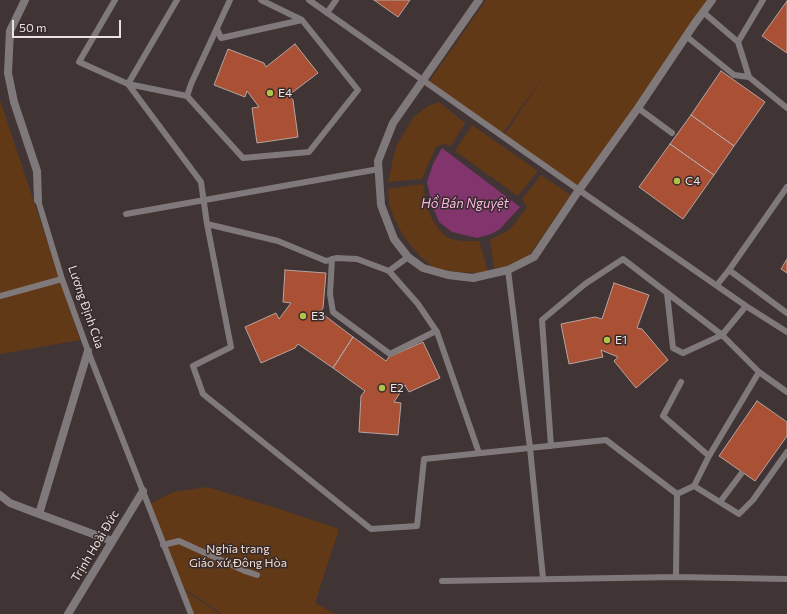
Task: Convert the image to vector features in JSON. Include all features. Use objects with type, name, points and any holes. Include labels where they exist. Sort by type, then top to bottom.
[{"type":"street","name":"Lương Định Của","points":[[26,0],[10,31],[8,73],[14,102],[36,171],[38,200]]},
{"type":"street","points":[[479,0],[422,79],[393,123],[378,161],[381,205],[394,239],[408,257],[423,268],[448,275],[473,278],[508,270],[534,257],[712,0]]},
{"type":"street","points":[[39,514],[88,351]]},
{"type":"street","name":"Trịnh Hoài Đức","points":[[68,614],[142,491]]},
{"type":"street","points":[[0,495],[10,502],[39,514],[112,541]]},
{"type":"lane","points":[[115,0],[79,62],[128,84],[187,96],[243,158],[309,152],[358,90],[302,20],[261,0]]},
{"type":"lane","points":[[128,84],[177,0]]},
{"type":"lane","points":[[187,96],[191,84],[230,0]]},
{"type":"lane","points":[[309,0],[746,306],[787,332]]},
{"type":"lane","points":[[327,13],[336,0]]},
{"type":"lane","points":[[738,42],[763,0]]},
{"type":"lane","points":[[703,12],[738,42],[749,77]]},
{"type":"lane","points":[[217,29],[221,38],[302,20]]},
{"type":"lane","points":[[686,36],[734,75],[749,77],[787,108]]},
{"type":"lane","points":[[128,84],[201,182],[207,224],[231,346],[193,366],[203,394],[371,530],[417,526],[424,459],[606,440],[677,494]]},
{"type":"lane","points":[[638,108],[672,133]]},
{"type":"lane","points":[[126,214],[379,169]]},
{"type":"lane","points":[[717,285],[787,187]]},
{"type":"lane","name":"Lương Định Của","points":[[38,200],[62,280],[88,351],[191,614]]},
{"type":"lane","points":[[207,224],[278,241],[326,261],[336,258],[356,259],[389,271],[418,304],[436,331],[479,453]]},
{"type":"lane","points":[[389,271],[408,257]]},
{"type":"lane","points":[[332,259],[330,294],[333,312],[390,354],[436,331]]},
{"type":"lane","points":[[551,446],[542,320],[585,284],[623,259],[722,335],[759,372],[787,392]]},
{"type":"lane","points":[[508,270],[530,448],[543,578]]},
{"type":"lane","points":[[729,270],[787,313]]},
{"type":"lane","points":[[0,296],[62,280]]},
{"type":"lane","points":[[667,293],[673,348],[683,353],[722,335],[746,306]]},
{"type":"lane","points":[[677,494],[694,486],[709,456],[759,372]]},
{"type":"lane","points":[[681,382],[663,416],[709,456]]},
{"type":"lane","points":[[694,486],[739,514],[753,500],[787,452]]},
{"type":"lane","points":[[720,502],[741,474]]},
{"type":"lane","points":[[676,577],[677,494]]},
{"type":"lane","points":[[164,545],[179,541],[246,572],[257,575]]},
{"type":"lane","points":[[442,581],[543,578],[676,577],[787,579]]},
{"type":"green space","points":[[486,0],[712,0],[579,190],[504,135],[549,69],[502,134],[428,83]]},
{"type":"green space","points":[[0,100],[80,340],[0,354]]},
{"type":"green space","points":[[439,102],[465,123],[451,146],[444,144],[436,147],[422,179],[388,182],[396,146],[413,118],[428,106]]},
{"type":"green space","points":[[472,125],[538,171],[518,196],[455,151]]},
{"type":"green space","points":[[541,175],[571,195],[528,257],[504,267],[494,268],[490,240],[510,229],[516,222],[527,207],[522,199]]},
{"type":"green space","points":[[423,184],[426,206],[440,231],[448,238],[461,241],[479,241],[489,274],[436,270],[419,255],[404,237],[394,218],[389,203],[388,189]]},
{"type":"green space","name":"Nghĩa trang Giáo xứ Đông Hòa","points":[[207,487],[339,529],[315,603],[335,614],[222,614],[179,585],[148,505],[173,492]]},
{"type":"green space","points":[[184,590],[220,614],[194,614]]},
{"type":"water","name":"Hồ Bán Nguyệt","points":[[442,148],[520,207],[500,229],[491,234],[477,238],[452,232],[439,222],[432,205],[427,182],[433,164]]},
{"type":"building","points":[[374,0],[410,0],[398,17]]},
{"type":"building","points":[[787,1],[787,53],[762,36]]},
{"type":"building","name":"E4","points":[[295,44],[318,73],[289,95],[293,100],[298,137],[257,143],[252,108],[259,107],[247,91],[245,97],[214,85],[228,49],[264,63],[266,67]]},
{"type":"building","points":[[721,71],[765,102],[734,146],[691,115]]},
{"type":"building","points":[[691,115],[734,146],[714,175],[670,144]]},
{"type":"building","name":"C4","points":[[670,144],[714,175],[683,219],[639,187]]},
{"type":"building","points":[[787,259],[787,273],[781,269]]},
{"type":"building","name":"E3","points":[[285,270],[326,273],[323,308],[320,312],[353,337],[333,368],[298,344],[295,348],[261,363],[245,327],[276,313],[279,319],[291,303],[283,302]]},
{"type":"building","name":"E1","points":[[614,283],[649,295],[637,328],[642,329],[668,360],[636,388],[614,361],[618,357],[601,350],[603,357],[569,364],[561,324],[595,317],[602,319]]},
{"type":"building","name":"E2","points":[[353,337],[386,361],[389,357],[423,342],[440,378],[409,392],[405,385],[394,402],[401,403],[398,435],[359,432],[361,396],[365,391],[333,368]]},
{"type":"building","points":[[757,401],[787,422],[787,436],[755,481],[719,456]]},
{"type":"place","name":"E4","points":[[270,93]]},
{"type":"place","name":"C4","points":[[677,181]]},
{"type":"place","name":"E3","points":[[303,316]]},
{"type":"place","name":"E1","points":[[607,340]]},
{"type":"place","name":"E2","points":[[382,388]]}]
